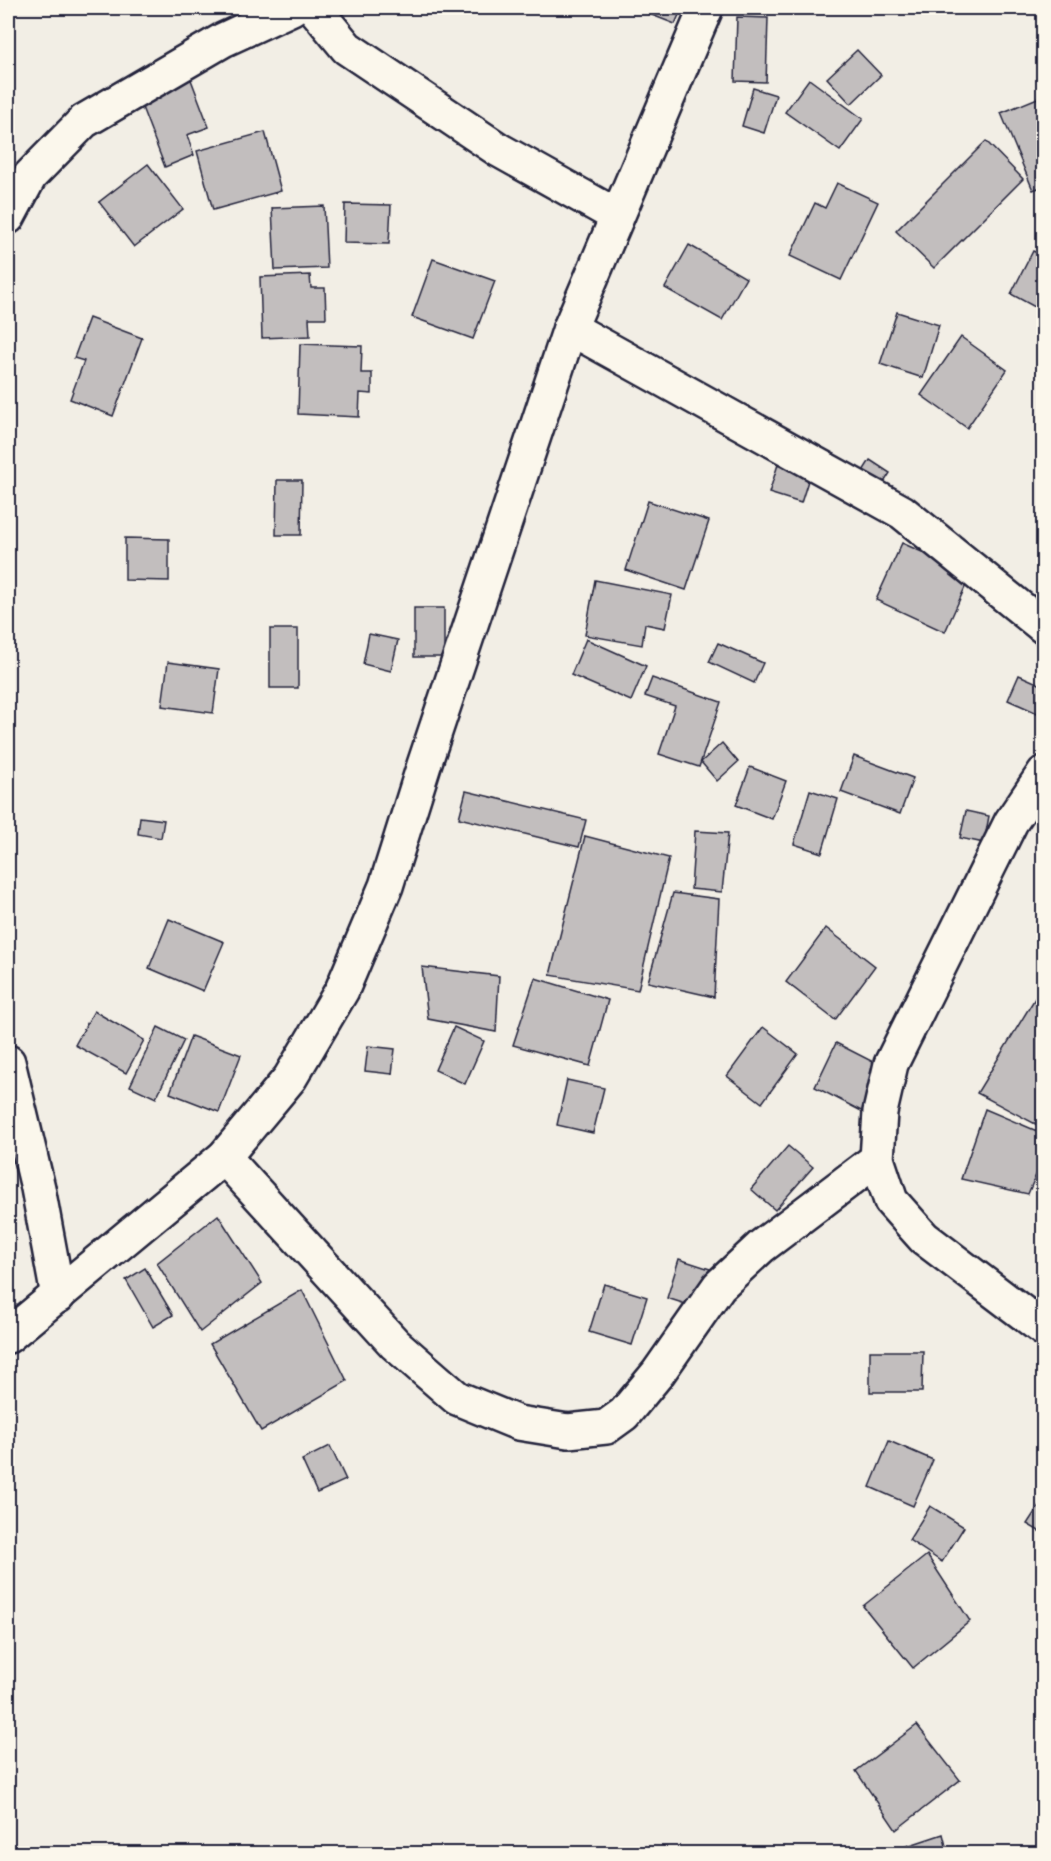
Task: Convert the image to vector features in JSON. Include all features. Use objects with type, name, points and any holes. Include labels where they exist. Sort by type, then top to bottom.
[{"type":"street","points":[[8,217],[30,176],[84,121],[223,40],[292,8]]},
{"type":"street","points":[[314,8],[347,48],[499,150],[617,216]]},
{"type":"street","points":[[8,1336],[224,1157],[290,1078],[342,990],[386,886],[424,765],[570,328],[706,8]]},
{"type":"street","points":[[570,328],[902,512],[1044,627]]},
{"type":"street","points":[[1044,773],[1011,822],[891,1064],[879,1112],[877,1159],[891,1201],[924,1238],[1044,1329]]},
{"type":"street","points":[[8,1062],[38,1188],[58,1296]]},
{"type":"street","points":[[224,1157],[395,1344],[457,1398],[518,1423],[568,1431],[606,1427],[624,1414],[658,1373],[719,1286],[762,1246],[877,1159]]},
{"type":"building","points":[[634,8],[682,8],[675,24]]},
{"type":"building","points":[[737,17],[768,18],[766,82],[735,81]]},
{"type":"building","points":[[857,50],[881,75],[851,104],[827,78]]},
{"type":"building","points":[[190,77],[209,127],[187,135],[194,155],[165,167],[138,97]]},
{"type":"building","points":[[809,79],[863,119],[840,151],[785,112]]},
{"type":"building","points":[[753,88],[776,95],[764,133],[742,126]]},
{"type":"building","points":[[1040,97],[1044,105],[1044,186],[1033,190],[1001,113]]},
{"type":"building","points":[[265,132],[281,191],[213,210],[197,151]]},
{"type":"building","points":[[986,141],[1023,179],[934,268],[896,231]]},
{"type":"building","points":[[148,164],[183,209],[134,247],[99,202]]},
{"type":"building","points":[[837,183],[878,202],[841,280],[790,256],[815,203],[825,208]]},
{"type":"building","points":[[345,204],[391,205],[389,244],[344,243]]},
{"type":"building","points":[[324,206],[327,268],[275,270],[272,208]]},
{"type":"building","points":[[689,245],[746,278],[722,320],[665,288]]},
{"type":"building","points":[[1033,251],[1044,256],[1044,312],[1011,294]]},
{"type":"building","points":[[433,259],[495,281],[473,339],[412,317]]},
{"type":"building","points":[[310,275],[311,288],[325,288],[326,318],[309,318],[310,336],[262,338],[260,277]]},
{"type":"building","points":[[897,312],[939,325],[923,378],[880,364]]},
{"type":"building","points":[[89,318],[142,338],[113,416],[70,399],[84,361],[74,358]]},
{"type":"building","points":[[961,337],[1007,370],[967,428],[921,395]]},
{"type":"building","points":[[300,344],[362,346],[361,373],[372,373],[372,394],[360,393],[359,417],[298,414]]},
{"type":"building","points":[[780,458],[812,468],[801,503],[769,493]]},
{"type":"building","points":[[870,460],[890,473],[878,492],[858,479]]},
{"type":"building","points":[[277,480],[302,480],[301,535],[276,535]]},
{"type":"building","points":[[648,501],[709,521],[686,590],[626,570]]},
{"type":"building","points":[[125,538],[169,539],[169,581],[125,580]]},
{"type":"building","points":[[902,543],[971,574],[945,632],[876,600]]},
{"type":"building","points":[[595,580],[672,595],[665,628],[645,624],[642,645],[585,635]]},
{"type":"building","points":[[414,608],[444,608],[444,657],[414,657]]},
{"type":"building","points":[[270,629],[298,629],[298,688],[270,688]]},
{"type":"building","points":[[369,634],[398,640],[391,671],[363,664]]},
{"type":"building","points":[[586,639],[646,666],[631,701],[571,675]]},
{"type":"building","points":[[718,643],[763,663],[754,683],[709,662]]},
{"type":"building","points":[[168,662],[219,669],[213,713],[162,706]]},
{"type":"building","points":[[1019,675],[1044,686],[1044,716],[1008,700]]},
{"type":"building","points":[[652,678],[721,702],[699,767],[659,754],[675,706],[645,696]]},
{"type":"building","points":[[722,743],[738,762],[717,781],[701,762]]},
{"type":"building","points":[[854,756],[913,778],[900,814],[841,792]]},
{"type":"building","points":[[750,767],[786,781],[772,819],[736,805]]},
{"type":"building","points":[[810,790],[838,799],[822,853],[794,844]]},
{"type":"building","points":[[466,791],[586,820],[579,847],[459,818]]},
{"type":"building","points":[[966,811],[989,816],[984,843],[960,838]]},
{"type":"building","points":[[140,817],[164,820],[161,838],[138,834]]},
{"type":"building","points":[[695,831],[728,833],[722,892],[691,889]]},
{"type":"building","points":[[585,836],[669,858],[638,990],[550,975]]},
{"type":"building","points":[[673,893],[719,899],[714,997],[648,982]]},
{"type":"building","points":[[169,919],[224,942],[203,991],[149,968]]},
{"type":"building","points":[[826,928],[875,966],[835,1020],[786,982]]},
{"type":"building","points":[[422,967],[499,976],[496,1032],[428,1019]]},
{"type":"building","points":[[535,978],[608,1000],[590,1066],[513,1045]]},
{"type":"building","points":[[1037,995],[1044,998],[1044,1121],[1041,1127],[977,1093]]},
{"type":"building","points":[[94,1011],[144,1040],[126,1073],[75,1045]]},
{"type":"building","points":[[158,1027],[184,1040],[156,1098],[130,1086]]},
{"type":"building","points":[[454,1027],[484,1041],[465,1084],[435,1070]]},
{"type":"building","points":[[763,1027],[798,1054],[762,1103],[727,1076]]},
{"type":"building","points":[[191,1036],[241,1055],[219,1112],[170,1093]]},
{"type":"building","points":[[836,1043],[887,1069],[865,1113],[815,1087]]},
{"type":"building","points":[[368,1046],[395,1049],[392,1074],[365,1071]]},
{"type":"building","points":[[567,1080],[604,1088],[593,1133],[557,1125]]},
{"type":"building","points":[[985,1109],[1044,1134],[1044,1156],[1028,1194],[961,1179]]},
{"type":"building","points":[[788,1146],[813,1167],[775,1210],[751,1189]]},
{"type":"building","points":[[218,1215],[262,1283],[200,1332],[157,1263]]},
{"type":"building","points":[[679,1259],[710,1269],[698,1308],[667,1298]]},
{"type":"building","points":[[145,1268],[173,1315],[153,1327],[126,1280]]},
{"type":"building","points":[[604,1284],[647,1297],[632,1345],[589,1332]]},
{"type":"building","points":[[302,1290],[347,1381],[261,1431],[210,1344]]},
{"type":"building","points":[[870,1351],[923,1351],[922,1392],[870,1392]]},
{"type":"building","points":[[889,1441],[933,1460],[913,1506],[870,1487]]},
{"type":"building","points":[[330,1446],[346,1480],[317,1493],[302,1460]]},
{"type":"building","points":[[1044,1498],[1044,1534],[1027,1524]]},
{"type":"building","points":[[930,1506],[964,1527],[942,1562],[909,1540]]},
{"type":"building","points":[[927,1555],[970,1621],[913,1668],[863,1606]]},
{"type":"building","points":[[917,1725],[960,1780],[896,1830],[856,1771]]},
{"type":"building","points":[[943,1834],[948,1854],[883,1854]]}]
